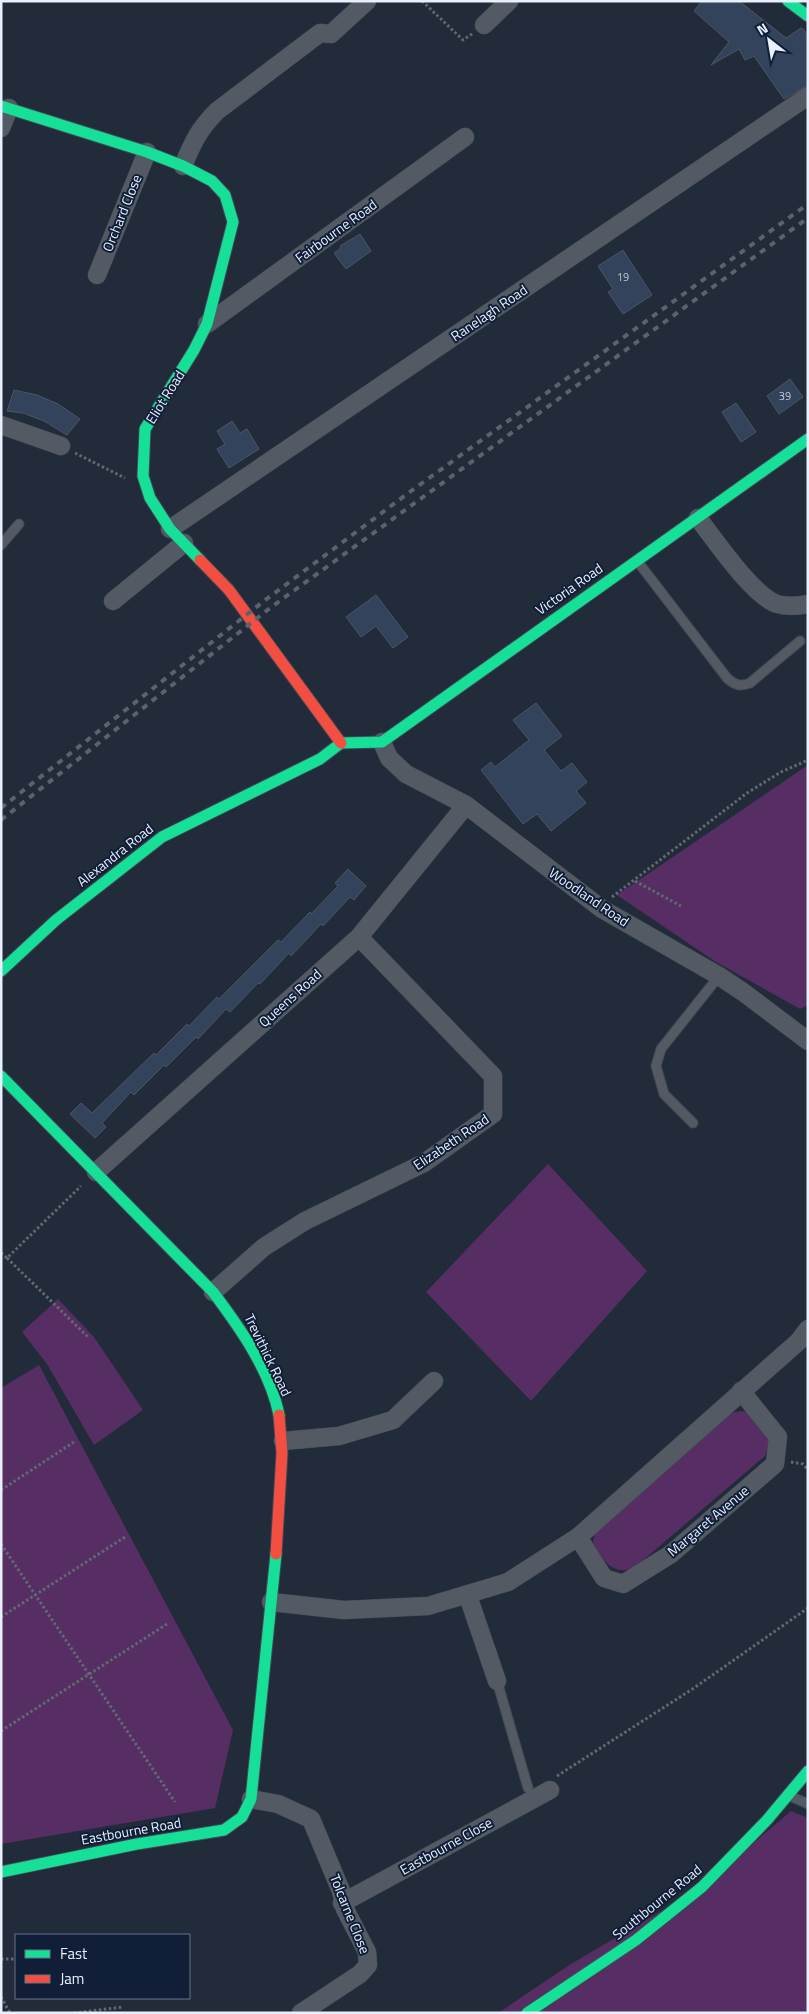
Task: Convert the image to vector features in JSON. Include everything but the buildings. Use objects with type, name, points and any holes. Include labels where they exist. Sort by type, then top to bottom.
[{"type":"main road","points":[[788,1],[808,16]]},
{"type":"main road","name":"Eliot Road","points":[[5,107],[147,152],[184,166],[212,181],[225,195],[234,222],[207,324],[194,350],[145,429],[144,478],[150,498],[170,529],[229,590],[341,743]]},
{"type":"main road","name":"Victoria Road","points":[[382,742],[636,560],[808,440]]},
{"type":"main road","points":[[341,743],[382,742]]},
{"type":"main road","name":"Alexandra Road","points":[[1,970],[56,920],[162,837],[320,759],[341,743]]},
{"type":"main road","name":"Trevithick Road","points":[[1,1076],[213,1292],[232,1316],[269,1385],[278,1410],[283,1441],[271,1602],[251,1799]]},
{"type":"main road","name":"Southbourne Road","points":[[527,2013],[636,1940],[702,1888],[767,1820],[808,1771]]},
{"type":"main road","name":"Eastbourne Road","points":[[1,1872],[137,1844],[224,1830],[242,1817],[251,1799]]},
{"type":"street","points":[[184,166],[194,138],[203,125],[217,111],[320,33],[331,34],[368,1]]},
{"type":"street","points":[[484,25],[509,1]]},
{"type":"street","name":"Ranelagh Road","points":[[170,529],[808,96]]},
{"type":"street","points":[[1,128],[5,107]]},
{"type":"street","name":"Fairbourne Road","points":[[207,324],[465,137]]},
{"type":"street","name":"Orchard Close","points":[[97,275],[147,152]]},
{"type":"street","points":[[1,424],[61,446]]},
{"type":"street","points":[[698,518],[745,577],[763,595],[779,605],[794,606],[808,604]]},
{"type":"street","points":[[113,601],[184,543]]},
{"type":"street","name":"Woodland Road","points":[[382,742],[389,758],[406,774],[466,805],[602,909],[718,976],[805,1036]]},
{"type":"street","name":"Queens Road","points":[[96,1172],[359,937],[466,805]]},
{"type":"street","name":"Elizabeth Road","points":[[213,1292],[264,1247],[304,1221],[424,1163],[494,1114],[493,1076],[359,937]]},
{"type":"street","points":[[271,1602],[353,1609],[428,1606],[468,1596],[508,1582],[578,1537],[800,1340],[808,1329]]},
{"type":"street","points":[[283,1441],[339,1436],[393,1420],[434,1381]]},
{"type":"street","name":"Margaret Avenue","points":[[578,1537],[604,1578],[623,1584],[671,1554],[775,1464],[778,1437],[741,1391]]},
{"type":"street","points":[[468,1596],[497,1681]]},
{"type":"street","name":"Eastbourne Close","points":[[342,1903],[550,1790]]},
{"type":"street","name":"Tolcarne Close","points":[[251,1799],[278,1804],[312,1819],[340,1891],[342,1903],[367,1952],[368,1965],[360,1974],[302,2013]]},
{"type":"lane","points":[[1,545],[19,524]]},
{"type":"lane","points":[[636,560],[727,678],[734,684],[742,686],[750,683],[800,641]]},
{"type":"lane","points":[[693,1123],[664,1094],[656,1066],[661,1049],[718,976]]},
{"type":"lane","points":[[497,1681],[528,1788]]},
{"type":"lane","points":[[788,1795],[808,1804]]},
{"type":"path","points":[[422,1],[463,40],[484,25]]},
{"type":"path","points":[[61,446],[118,476],[124,478],[144,478]]},
{"type":"path","points":[[602,909],[609,900],[747,793],[781,772],[808,760]]},
{"type":"path","points":[[635,881],[681,906]]},
{"type":"path","points":[[7,1258],[96,1172]]},
{"type":"path","points":[[1,1253],[88,1337]]},
{"type":"path","points":[[1,1490],[74,1442]]},
{"type":"path","points":[[1,1617],[125,1537]]},
{"type":"path","points":[[1,1544],[174,1802]]},
{"type":"path","points":[[550,1790],[557,1775],[694,1688],[808,1608]]},
{"type":"path","points":[[1,1731],[167,1624]]},
{"type":"path","points":[[1,1959],[15,1959]]},
{"type":"path","points":[[1,1997],[10,2013]]},
{"type":"path","points":[[74,2013],[123,2007]]},
{"type":"shaded area","points":[[808,765],[808,1005],[800,1009],[716,962],[617,895]]},
{"type":"shaded area","points":[[548,1164],[647,1271],[531,1401],[426,1292]]},
{"type":"shaded area","points":[[58,1299],[94,1337],[143,1410],[94,1445],[47,1364],[22,1332]]},
{"type":"shaded area","points":[[39,1365],[233,1730],[215,1808],[1,1844],[1,1388]]},
{"type":"shaded area","points":[[742,1411],[750,1413],[769,1438],[769,1447],[765,1456],[634,1568],[620,1570],[609,1565],[593,1543],[595,1531],[730,1413]]},
{"type":"shaded area","points":[[791,1811],[808,1818],[808,2013],[498,2013],[571,1964],[702,1887]]},
{"type":"railway","points":[[1,808],[264,601],[407,494],[808,204]]},
{"type":"railway","points":[[1,820],[270,608],[808,218]]},
{"type":"traffic: fast","points":[[788,1],[808,16]]},
{"type":"traffic: fast","points":[[1,106],[147,152],[183,166],[212,181],[225,195],[233,222],[207,324],[194,350],[145,429],[143,476],[150,498],[170,529],[200,560]]},
{"type":"traffic: fast","points":[[341,743],[382,742],[808,439]]},
{"type":"traffic: fast","points":[[1,971],[56,920],[162,837],[320,759],[341,743]]},
{"type":"traffic: fast","points":[[1,1076],[213,1292],[253,1350],[269,1382],[279,1415]]},
{"type":"traffic: fast","points":[[1,1872],[137,1844],[224,1830],[242,1817],[251,1799],[276,1554]]},
{"type":"traffic: fast","points":[[527,2013],[636,1940],[702,1887],[767,1820],[808,1771]]},
{"type":"traffic: jam","points":[[200,560],[229,590],[341,743]]},
{"type":"traffic: jam","points":[[276,1554],[282,1453],[279,1415]]}]
